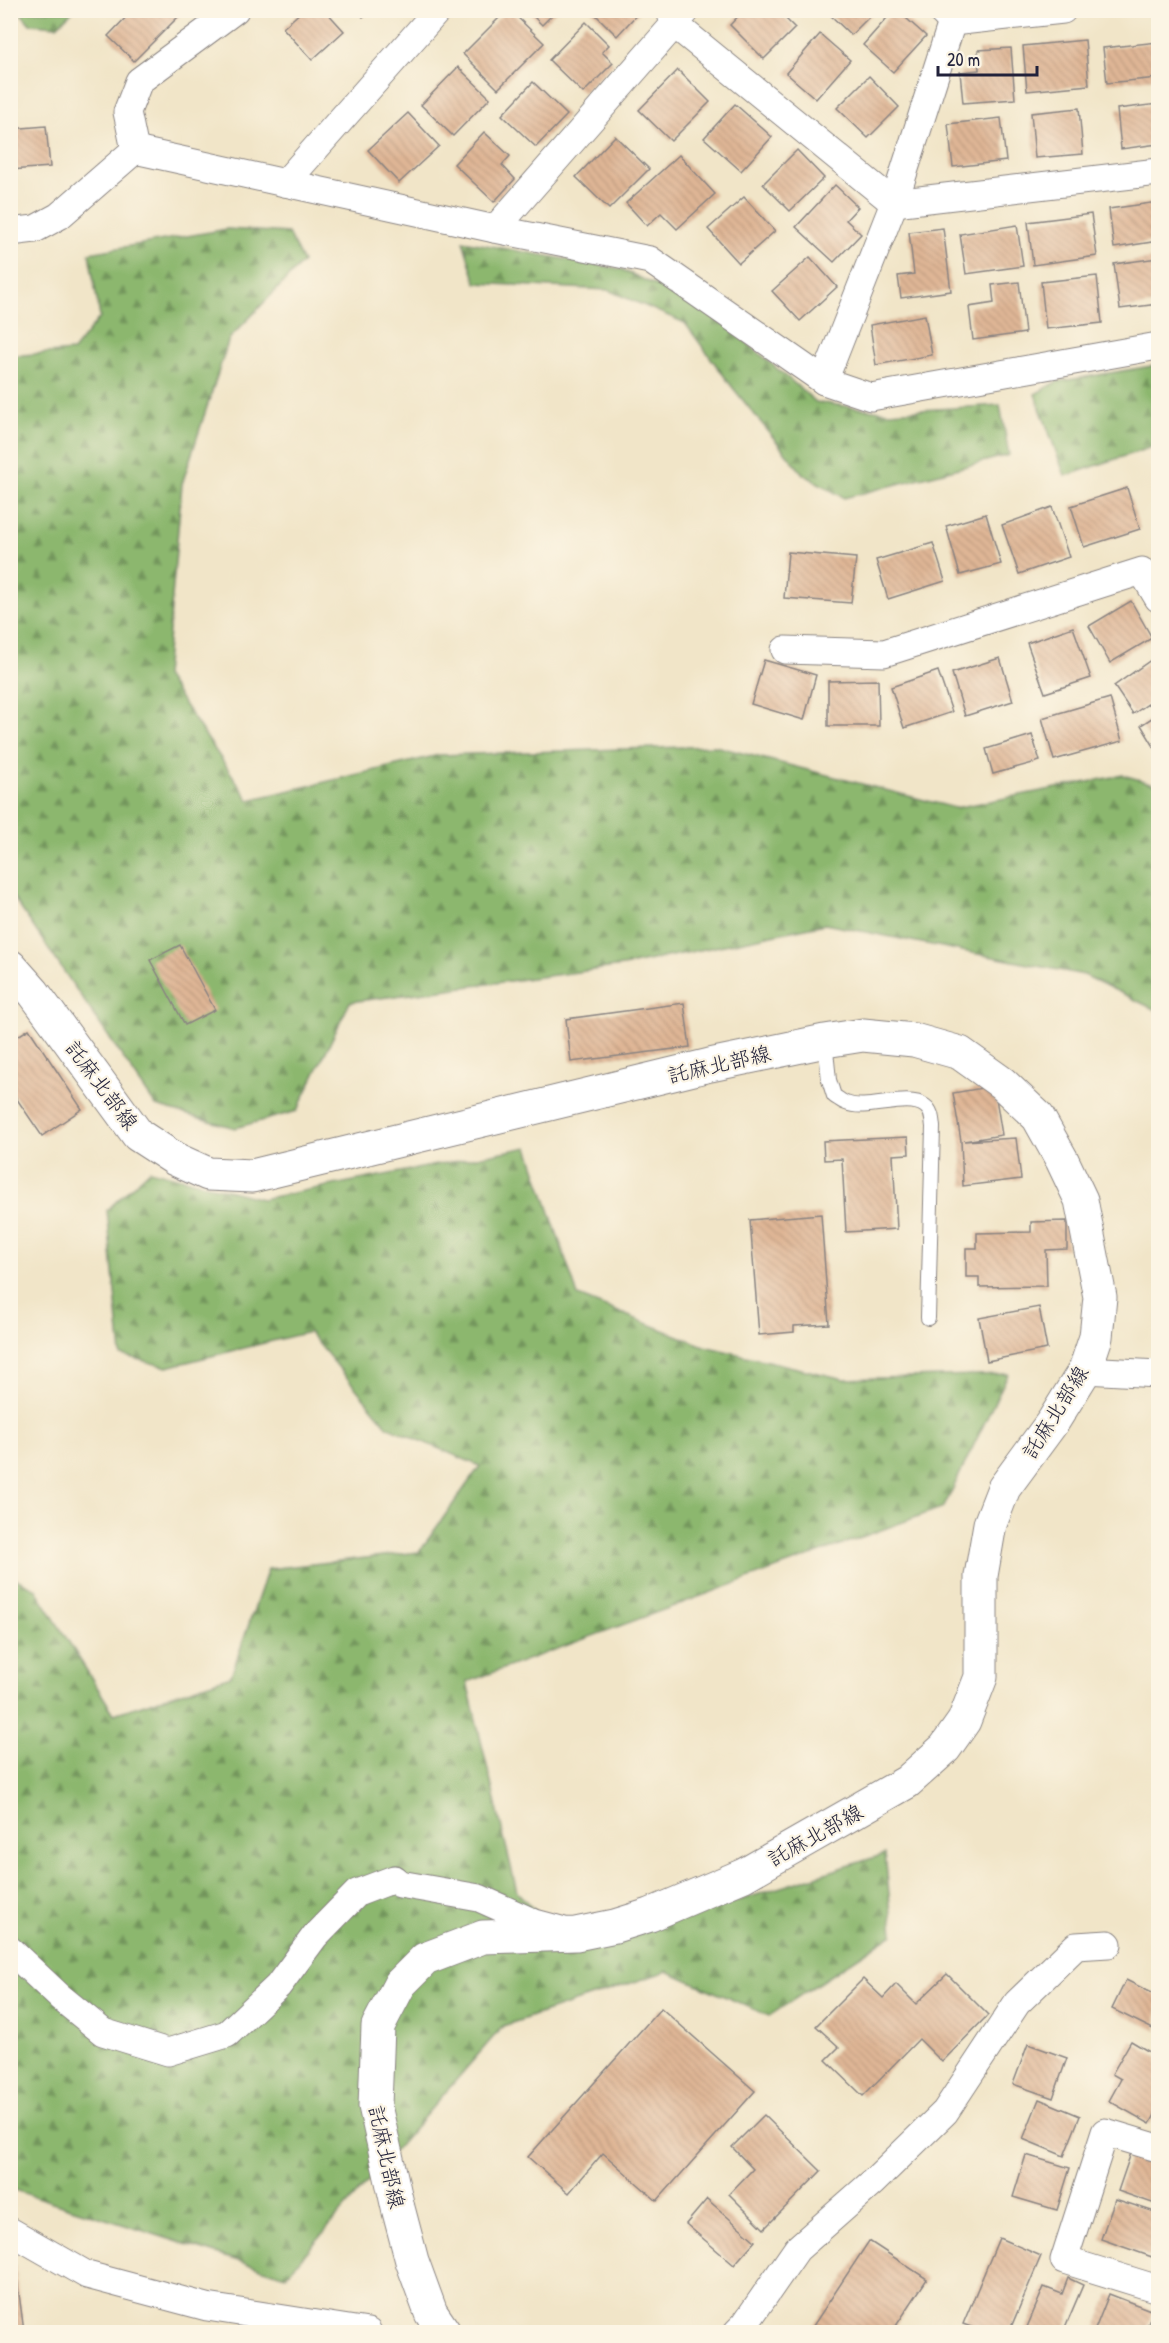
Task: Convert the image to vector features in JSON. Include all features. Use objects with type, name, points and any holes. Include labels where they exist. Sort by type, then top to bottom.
[{"type":"main road","name":"託麻北部線","points":[[10,966],[34,993],[138,1135],[175,1159],[208,1174],[252,1176],[710,1065],[863,1035],[914,1040],[960,1053],[1002,1083],[1038,1118],[1081,1200],[1100,1297],[1096,1337],[1085,1370],[1054,1420],[1004,1488],[990,1524],[981,1576],[981,1677],[964,1721],[945,1748],[908,1782],[744,1875],[650,1915],[615,1926],[576,1934],[483,1937],[425,1959],[400,1984],[378,2026],[375,2106],[412,2261],[431,2313],[444,2332]]},
{"type":"street","points":[[135,150],[127,112],[139,81],[235,10]]},
{"type":"street","points":[[285,183],[438,10]]},
{"type":"street","points":[[824,381],[894,203],[946,16],[1064,10]]},
{"type":"street","points":[[495,229],[677,15],[894,203],[1158,172]]},
{"type":"street","points":[[135,150],[495,229],[650,260],[824,381],[871,397],[1158,346]]},
{"type":"street","points":[[10,231],[35,229],[59,216],[135,150]]},
{"type":"street","points":[[785,650],[884,653],[1142,571],[1158,598]]},
{"type":"street","points":[[1085,1370],[1158,1374]]},
{"type":"street","points":[[10,1950],[60,1997],[103,2032],[168,2052],[227,2034],[278,1986],[315,1936],[357,1893],[394,1879],[400,1884],[479,1898],[535,1923],[576,1934]]},
{"type":"street","points":[[737,2332],[797,2249],[873,2182],[945,2112],[1017,2003],[1076,1946],[1108,1944]]},
{"type":"street","points":[[1158,2148],[1105,2132],[1064,2260],[1158,2289]]},
{"type":"street","points":[[10,2231],[87,2275],[207,2307],[368,2332]]},
{"type":"lane","points":[[825,1041],[829,1080],[834,1096],[847,1104],[916,1102],[930,1112],[933,1127],[928,1318]]},
{"type":"green space","points":[[19,11],[73,11],[57,26],[30,24]]},
{"type":"green space","points":[[227,229],[288,233],[303,262],[229,339],[182,484],[165,676],[249,800],[439,755],[715,746],[955,808],[1123,775],[1158,785],[1158,1011],[1084,975],[825,924],[623,966],[350,1002],[297,1111],[235,1128],[156,1106],[11,894],[10,356],[73,351],[100,317],[89,253]]},
{"type":"green space","points":[[463,241],[621,269],[710,311],[816,402],[888,412],[1000,405],[1009,455],[844,498],[803,474],[733,388],[685,323],[608,290],[476,283]]},
{"type":"green space","points":[[1158,365],[1158,445],[1065,476],[1035,394],[1056,382]]},
{"type":"green space","points":[[528,1147],[578,1296],[704,1346],[844,1379],[1008,1374],[944,1507],[467,1682],[517,1892],[577,1952],[885,1854],[893,1934],[769,2016],[667,1971],[503,2026],[286,2276],[11,2189],[10,1576],[35,1588],[114,1714],[231,1676],[268,1569],[419,1552],[480,1466],[388,1427],[309,1332],[167,1367],[121,1355],[107,1210],[150,1170],[262,1199]]},
{"type":"building","points":[[133,10],[175,10],[180,15],[134,61],[108,36]]},
{"type":"building","points":[[303,10],[325,10],[344,31],[312,60],[283,28]]},
{"type":"building","points":[[357,10],[370,10],[363,17]]},
{"type":"building","points":[[507,10],[510,10],[544,43],[498,89],[463,54]]},
{"type":"building","points":[[527,10],[557,10],[542,25]]},
{"type":"building","points":[[591,10],[641,10],[617,36]]},
{"type":"building","points":[[744,10],[777,10],[795,28],[764,59],[730,25]]},
{"type":"building","points":[[825,10],[876,10],[851,35]]},
{"type":"building","points":[[894,10],[897,10],[926,36],[893,72],[863,45]]},
{"type":"building","points":[[586,22],[609,45],[602,52],[613,63],[583,93],[549,60]]},
{"type":"building","points":[[820,34],[850,60],[816,99],[786,73]]},
{"type":"building","points":[[1085,40],[1089,85],[1027,91],[1023,46]]},
{"type":"building","points":[[1158,42],[1158,78],[1107,83],[1103,48]]},
{"type":"building","points":[[1011,48],[1015,99],[963,103],[960,72],[979,70],[978,50]]},
{"type":"building","points":[[458,67],[490,98],[453,136],[421,105]]},
{"type":"building","points":[[678,70],[710,102],[671,141],[639,110]]},
{"type":"building","points":[[869,76],[899,107],[868,138],[837,108]]},
{"type":"building","points":[[533,82],[567,115],[536,147],[502,115]]},
{"type":"building","points":[[735,104],[772,137],[741,171],[704,138]]},
{"type":"building","points":[[1158,104],[1158,144],[1121,149],[1117,109]]},
{"type":"building","points":[[1079,108],[1083,154],[1035,158],[1031,113]]},
{"type":"building","points":[[408,113],[439,146],[399,183],[368,150]]},
{"type":"building","points":[[1001,118],[1006,161],[953,167],[948,124]]},
{"type":"building","points":[[46,126],[50,167],[10,170],[10,129]]},
{"type":"building","points":[[484,132],[510,156],[502,165],[515,179],[494,202],[454,164]]},
{"type":"building","points":[[615,136],[649,169],[609,209],[576,177]]},
{"type":"building","points":[[797,150],[824,178],[790,211],[763,184]]},
{"type":"building","points":[[679,155],[715,194],[677,229],[661,213],[647,226],[626,203]]},
{"type":"building","points":[[835,185],[858,207],[846,220],[861,234],[834,262],[796,227]]},
{"type":"building","points":[[744,197],[775,231],[739,263],[708,229]]},
{"type":"building","points":[[1158,202],[1158,241],[1114,248],[1109,209]]},
{"type":"building","points":[[1091,214],[1097,256],[1033,265],[1028,222]]},
{"type":"building","points":[[1017,225],[1023,266],[966,274],[960,234]]},
{"type":"building","points":[[943,228],[951,291],[901,298],[898,276],[914,274],[909,232]]},
{"type":"building","points":[[810,257],[837,287],[800,321],[772,291]]},
{"type":"building","points":[[1158,258],[1158,304],[1120,309],[1114,264]]},
{"type":"building","points":[[1097,276],[1102,323],[1046,329],[1041,282]]},
{"type":"building","points":[[1019,282],[1025,333],[973,340],[969,307],[994,303],[992,285]]},
{"type":"building","points":[[925,315],[932,355],[876,365],[870,325]]},
{"type":"building","points":[[1127,488],[1140,529],[1084,547],[1071,506]]},
{"type":"building","points":[[1052,507],[1069,557],[1019,574],[1002,525]]},
{"type":"building","points":[[986,514],[1001,564],[960,575],[946,526]]},
{"type":"building","points":[[933,543],[945,581],[888,599],[876,560]]},
{"type":"building","points":[[788,552],[856,558],[851,603],[784,598]]},
{"type":"building","points":[[1131,601],[1152,638],[1110,663],[1089,626]]},
{"type":"building","points":[[1073,627],[1091,678],[1045,693],[1027,643]]},
{"type":"building","points":[[1158,655],[1158,697],[1133,714],[1114,686]]},
{"type":"building","points":[[1000,658],[1013,701],[965,716],[952,673]]},
{"type":"building","points":[[764,660],[816,675],[804,720],[751,704]]},
{"type":"building","points":[[938,671],[952,712],[904,728],[891,687]]},
{"type":"building","points":[[878,680],[879,726],[828,726],[828,681]]},
{"type":"building","points":[[1110,698],[1122,741],[1054,760],[1042,718]]},
{"type":"building","points":[[1158,714],[1158,753],[1141,725]]},
{"type":"building","points":[[1032,735],[1040,761],[993,774],[986,749]]},
{"type":"building","points":[[180,945],[215,1010],[185,1025],[150,960]]},
{"type":"building","points":[[684,1003],[690,1047],[571,1062],[566,1019]]},
{"type":"building","points":[[29,1029],[82,1109],[42,1136],[10,1089],[10,1041]]},
{"type":"building","points":[[994,1086],[1002,1135],[964,1141],[1016,1138],[1021,1179],[963,1186],[961,1141],[953,1093]]},
{"type":"building","points":[[908,1137],[909,1154],[893,1155],[897,1229],[846,1232],[842,1159],[824,1160],[823,1141]]},
{"type":"building","points":[[821,1214],[829,1324],[794,1326],[794,1332],[759,1335],[750,1220]]},
{"type":"building","points":[[1067,1221],[1067,1249],[1046,1250],[1047,1286],[979,1287],[979,1277],[966,1277],[966,1248],[977,1248],[977,1233],[1031,1232],[1031,1222]]},
{"type":"building","points":[[1039,1307],[1047,1349],[987,1361],[979,1318]]},
{"type":"building","points":[[947,1974],[988,2015],[942,2062],[919,2039],[863,2096],[826,2060],[839,2047],[816,2026],[863,1979],[883,1998],[896,1984],[916,2004]]},
{"type":"building","points":[[1126,1980],[1158,1996],[1157,2031],[1112,2009]]},
{"type":"building","points":[[661,2008],[755,2091],[657,2201],[603,2153],[569,2193],[528,2157]]},
{"type":"building","points":[[1131,2041],[1158,2057],[1158,2109],[1150,2124],[1109,2101],[1121,2079],[1112,2074]]},
{"type":"building","points":[[1028,2044],[1067,2058],[1053,2098],[1013,2084]]},
{"type":"building","points":[[1039,2099],[1080,2116],[1064,2156],[1023,2139]]},
{"type":"building","points":[[764,2115],[821,2171],[764,2229],[729,2194],[753,2169],[732,2147]]},
{"type":"building","points":[[1131,2153],[1158,2163],[1158,2205],[1118,2191]]},
{"type":"building","points":[[1026,2155],[1070,2168],[1057,2210],[1013,2197]]},
{"type":"building","points":[[707,2199],[755,2241],[734,2265],[686,2224]]},
{"type":"building","points":[[1115,2199],[1158,2213],[1158,2239],[1152,2257],[1101,2239]]},
{"type":"building","points":[[999,2238],[1041,2256],[1009,2332],[984,2332],[963,2324]]},
{"type":"building","points":[[869,2241],[927,2279],[892,2332],[809,2332]]},
{"type":"building","points":[[15,2263],[24,2332],[10,2332],[10,2264]]},
{"type":"building","points":[[1068,2278],[1083,2285],[1063,2332],[1025,2332],[1044,2287],[1062,2294]]},
{"type":"building","points":[[1109,2294],[1153,2311],[1145,2332],[1094,2332]]},
{"type":"building","points":[[1154,2324],[1158,2326],[1158,2332],[1151,2332]]}]
